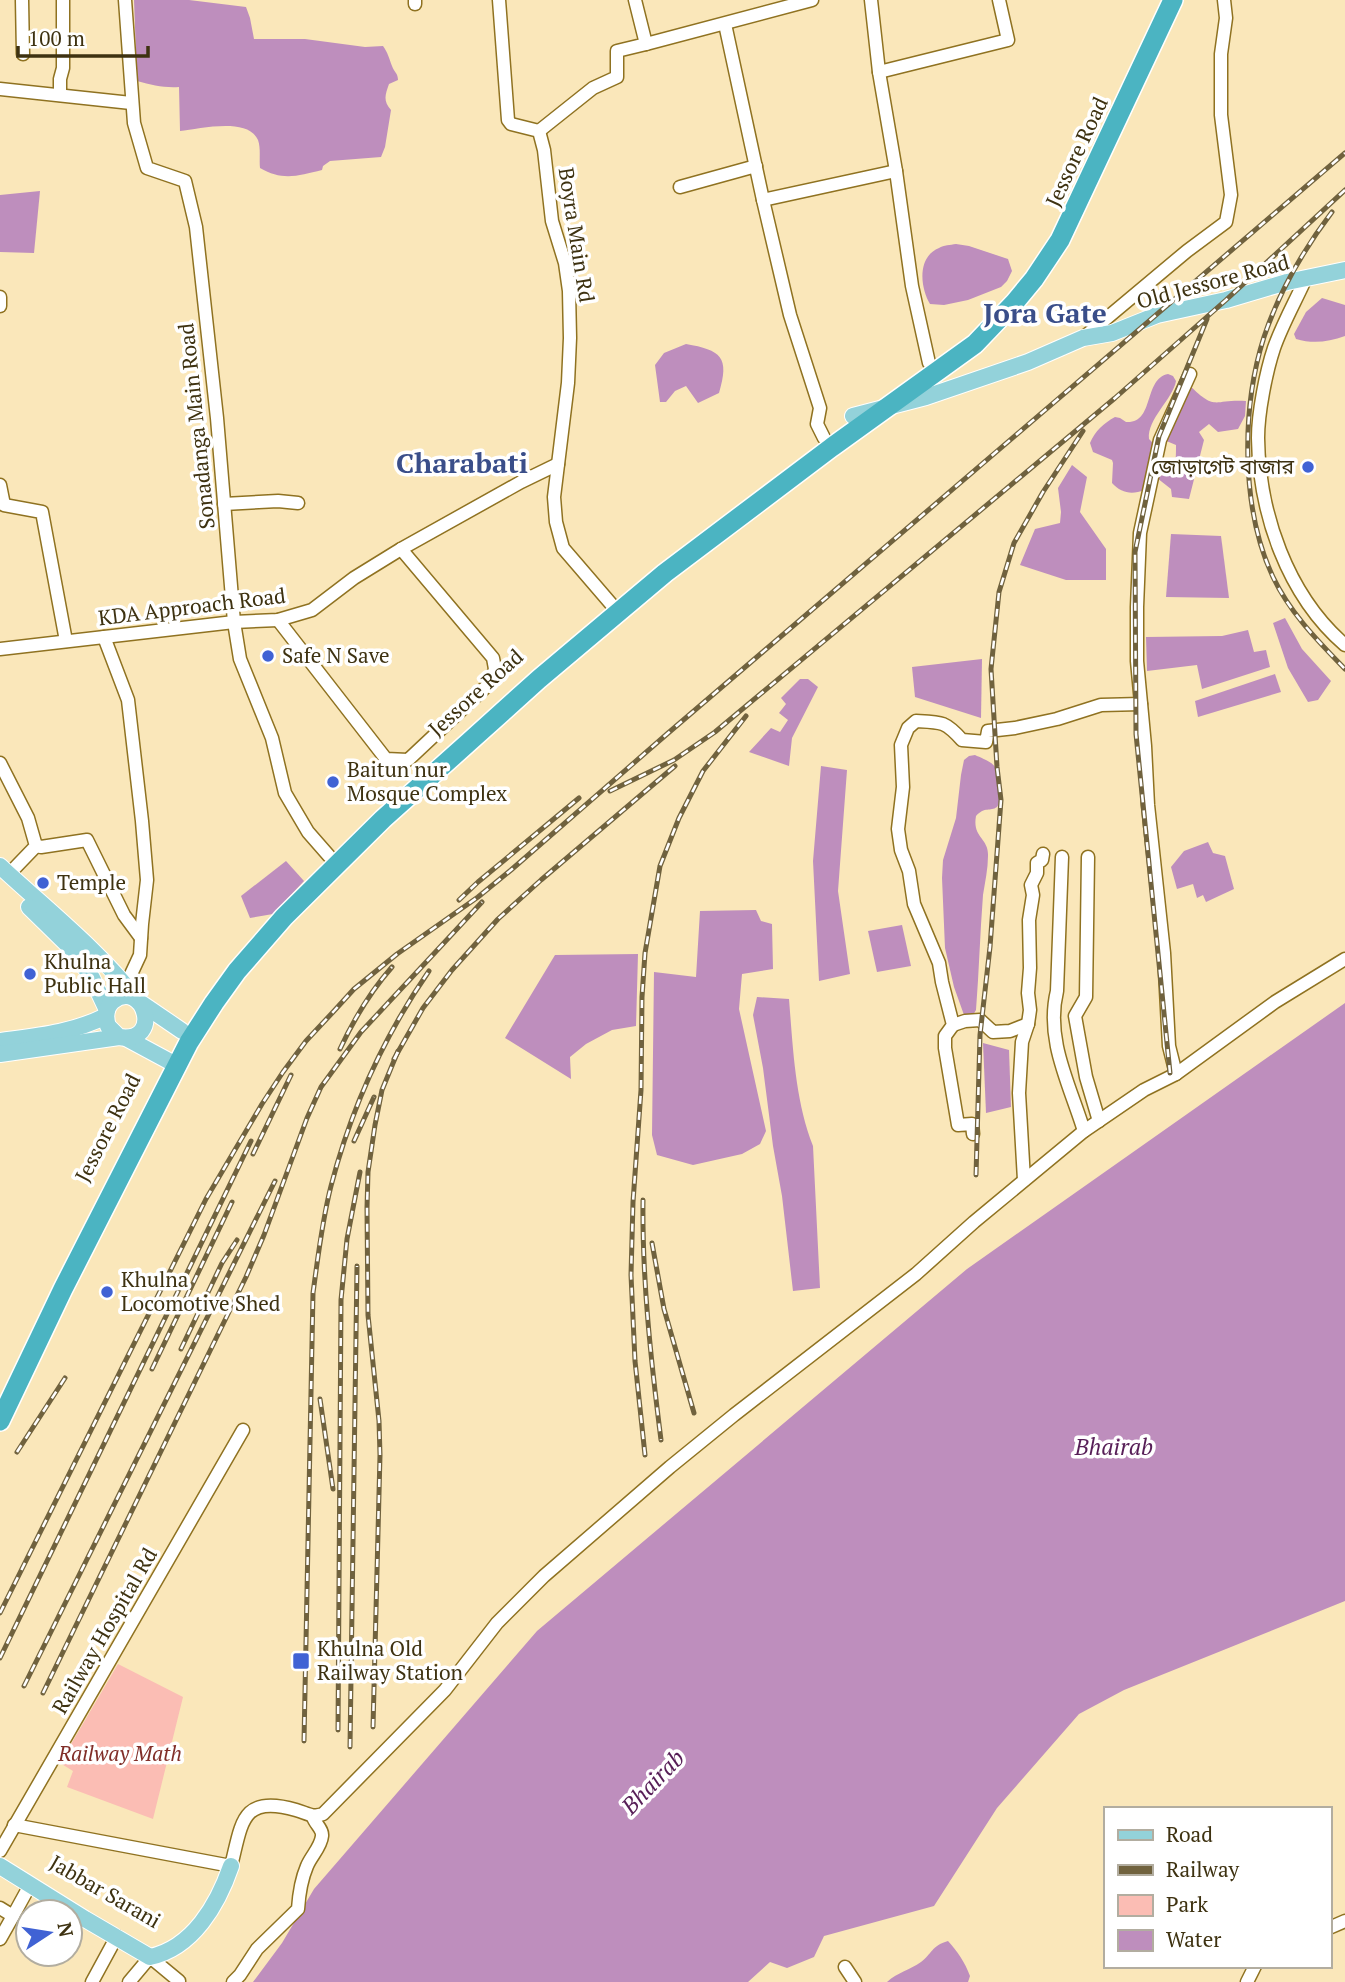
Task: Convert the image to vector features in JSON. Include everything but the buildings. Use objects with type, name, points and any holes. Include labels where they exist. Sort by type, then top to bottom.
[{"type":"highway","name":"Jessore Road","points":[[0,1401],[55,1285],[173,1063],[237,971],[284,918],[383,819],[539,679],[665,573],[975,344],[1005,313],[1034,279],[1060,240],[1173,0]]},
{"type":"highway","name":"Jessore Road","points":[[173,1063],[182,1031],[227,966],[273,914],[329,856],[528,676],[661,563],[853,415],[1005,313]]},
{"type":"highway","points":[[0,1421],[173,1063]]},
{"type":"main road","name":"Old Jessore Road","points":[[853,415],[926,397],[1028,362],[1083,338],[1112,332],[1157,315],[1345,270]]},
{"type":"main road","points":[[3,874],[74,951],[92,978],[106,1013],[108,1026],[115,1034],[173,1063]]},
{"type":"main road","points":[[0,1054],[137,1034],[144,1026],[146,1014],[126,985],[3,874]]},
{"type":"main road","points":[[0,1041],[55,1034],[93,1022],[106,1013],[119,998],[131,998],[139,1002],[182,1031]]},
{"type":"main road","name":"Jabbar Sarani","points":[[1,1864],[150,1947],[163,1946],[183,1934],[231,1866]]},
{"type":"main road","name":"Jabbar Sarani","points":[[1,1864],[85,1919],[150,1956],[165,1954],[176,1948],[199,1925],[223,1890],[231,1866]]},
{"type":"street","points":[[22,0],[23,54]]},
{"type":"street","points":[[60,95],[63,68],[63,0]]},
{"type":"street","name":"Sonadanga Main Road","points":[[125,0],[131,103],[147,168],[185,181],[196,227],[217,418],[234,622],[240,659],[272,738],[285,793],[307,832],[329,856]]},
{"type":"street","points":[[499,0],[508,120],[511,124],[539,131],[593,88],[617,77],[617,51],[812,0]]},
{"type":"street","points":[[635,0],[646,44]]},
{"type":"street","points":[[871,0],[879,72],[912,286],[929,363]]},
{"type":"street","points":[[879,72],[1008,40],[999,0]]},
{"type":"street","points":[[1083,338],[1186,251],[1226,222],[1231,195],[1221,115],[1221,54],[1226,18],[1224,0]]},
{"type":"street","points":[[725,24],[790,316],[820,408],[817,424],[824,438]]},
{"type":"street","points":[[0,89],[131,103]]},
{"type":"street","name":"Boyra Main Rd","points":[[539,131],[544,150],[552,221],[565,263],[569,291],[569,383],[554,497],[556,522],[563,548],[612,605]]},
{"type":"street","points":[[680,187],[756,166]]},
{"type":"street","points":[[763,201],[896,171]]},
{"type":"street","points":[[1305,280],[1274,349],[1264,391],[1258,436],[1262,486],[1271,527],[1289,568],[1311,607],[1345,645]]},
{"type":"street","points":[[0,297],[0,306]]},
{"type":"street","points":[[1176,1074],[1169,1046],[1164,953],[1148,805],[1137,661],[1140,533],[1160,440],[1190,374]]},
{"type":"street","name":"KDA Approach Road","points":[[0,649],[234,622],[278,620],[312,610],[354,578],[401,549],[558,464]]},
{"type":"street","points":[[0,485],[4,505],[42,512],[66,642]]},
{"type":"street","points":[[224,504],[278,501],[298,503]]},
{"type":"street","points":[[278,620],[386,759],[411,764],[490,683],[495,668],[494,658],[401,549]]},
{"type":"street","points":[[104,637],[128,700],[147,880],[140,956],[126,985]]},
{"type":"street","points":[[953,1024],[939,963],[914,904],[909,871],[901,850],[898,830],[903,788],[901,745],[908,728],[916,721],[949,725],[962,740],[986,742],[988,731],[1056,719],[1101,705],[1141,704]]},
{"type":"street","points":[[0,763],[27,818],[36,846]]},
{"type":"street","points":[[3,874],[36,846],[87,840],[124,915],[141,938]]},
{"type":"street","points":[[1024,1180],[1019,1093],[1022,1042],[1028,1024],[1031,885],[1037,873],[1037,863],[1042,860],[1043,854]]},
{"type":"street","points":[[1062,857],[1057,991],[1053,1003],[1054,1030],[1060,1065],[1084,1131]]},
{"type":"street","points":[[1088,857],[1088,977],[1086,997],[1075,1016],[1086,1077],[1099,1121]]},
{"type":"street","points":[[14,1825],[231,1866],[243,1821],[253,1809],[274,1806],[313,1817],[323,1814],[445,1690],[497,1623],[544,1576],[670,1467],[905,1282],[1084,1131],[1144,1090],[1176,1074],[1275,1002],[1345,959]]},
{"type":"street","points":[[973,1134],[971,1124],[958,1125],[945,1036],[953,1024],[965,1021],[980,1020],[993,1032],[1010,1031],[1028,1024]]},
{"type":"street","name":"Railway Hospital Rd","points":[[1,1864],[14,1825],[243,1430]]},
{"type":"street","points":[[233,1982],[257,1949],[298,1909],[300,1887],[307,1865],[322,1836],[313,1817]]},
{"type":"street","points":[[0,1939],[30,1885]]},
{"type":"street","points":[[0,1908],[13,1916]]},
{"type":"street","points":[[92,1982],[117,1936]]},
{"type":"street","points":[[129,1982],[150,1956],[178,1982]]},
{"type":"street","points":[[845,1967],[855,1982]]},
{"type":"green space","name":"Railway Math","points":[[118,1664],[183,1697],[153,1819],[67,1787],[73,1771],[60,1763]]},
{"type":"water","points":[[134,0],[189,0],[246,7],[254,39],[305,39],[365,47],[383,46],[398,80],[389,84],[386,95],[391,110],[381,157],[330,161],[322,170],[283,176],[260,168],[258,140],[253,133],[244,129],[223,126],[180,131],[179,87],[137,81]]},
{"type":"water","points":[[40,191],[34,253],[0,252],[0,195]]},
{"type":"water","points":[[956,244],[1008,259],[1012,271],[1001,287],[968,300],[944,305],[930,304],[922,273],[927,258],[943,246]]},
{"type":"water","points":[[1322,298],[1345,305],[1345,336],[1320,342],[1296,339],[1294,334],[1306,312]]},
{"type":"water","points":[[686,344],[707,349],[720,357],[723,371],[719,393],[698,403],[686,386],[675,391],[666,402],[660,402],[655,365],[664,353]]},
{"type":"water","points":[[1168,374],[1176,381],[1149,432],[1149,439],[1154,444],[1144,490],[1131,493],[1123,491],[1112,483],[1112,460],[1093,452],[1090,443],[1100,428],[1115,417],[1126,422],[1135,421],[1141,416],[1155,384]]},
{"type":"water","points":[[1189,385],[1210,401],[1246,401],[1245,416],[1238,429],[1218,432],[1209,424],[1199,432],[1204,440],[1189,499],[1172,497],[1171,489],[1157,478],[1174,466],[1176,445],[1164,440]]},
{"type":"water","points":[[1072,465],[1087,477],[1080,512],[1106,549],[1106,580],[1066,580],[1020,565],[1035,529],[1060,523],[1058,488]]},
{"type":"water","points":[[1171,534],[1221,536],[1229,598],[1166,597]]},
{"type":"water","points":[[1285,618],[1302,649],[1331,681],[1318,700],[1308,702],[1288,668],[1273,623]]},
{"type":"water","points":[[1248,630],[1254,652],[1266,650],[1270,667],[1202,689],[1197,665],[1147,671],[1146,637],[1222,636]]},
{"type":"water","points":[[982,659],[981,718],[915,697],[912,667]]},
{"type":"water","points":[[1275,674],[1281,692],[1198,717],[1195,701]]},
{"type":"water","points":[[800,679],[808,679],[818,687],[792,738],[789,766],[749,752],[771,728],[780,732],[788,720],[779,713],[786,704],[781,698]]},
{"type":"water","points":[[975,755],[995,767],[999,799],[997,807],[982,811],[976,816],[976,829],[988,850],[988,861],[983,895],[976,1010],[973,1015],[964,1015],[945,948],[942,878],[943,860],[956,818],[964,760]]},
{"type":"water","points":[[821,766],[847,770],[838,891],[850,974],[819,981],[813,861]]},
{"type":"water","points":[[1208,842],[1213,853],[1225,856],[1234,889],[1206,902],[1203,895],[1197,898],[1193,884],[1177,889],[1171,867],[1184,851]]},
{"type":"water","points":[[286,861],[304,881],[273,914],[250,918],[241,896]]},
{"type":"water","points":[[756,910],[761,921],[772,924],[773,969],[742,974],[739,1009],[766,1131],[760,1144],[742,1154],[693,1165],[657,1155],[652,1135],[654,972],[696,977],[700,911]]},
{"type":"water","points":[[902,925],[911,966],[877,972],[868,931]]},
{"type":"water","points":[[638,954],[636,1026],[612,1030],[586,1044],[570,1057],[571,1079],[505,1038],[555,955]]},
{"type":"water","points":[[757,997],[789,999],[802,1111],[813,1146],[820,1288],[793,1291],[782,1196],[753,1015]]},
{"type":"water","name":"Bhairab","points":[[1345,1003],[1345,1601],[1124,1690],[1079,1714],[997,1808],[934,1906],[824,1936],[814,1957],[787,1968],[770,1962],[748,1982],[253,1982],[282,1943],[314,1889],[537,1631],[967,1269]]},
{"type":"water","points":[[983,1043],[1009,1050],[1011,1107],[986,1113]]},
{"type":"water","points":[[948,1941],[966,1966],[970,1976],[968,1982],[887,1982],[921,1962],[935,1948]]},
{"type":"railway","points":[[0,1613],[206,1199],[262,1104],[306,1041],[354,989],[511,870],[1345,153]]},
{"type":"railway","points":[[610,791],[674,760],[715,732],[1115,398],[1345,190]]},
{"type":"railway","points":[[1332,212],[1293,272],[1264,337],[1251,395],[1248,458],[1255,521],[1262,550],[1273,577],[1296,615],[1345,669]]},
{"type":"railway","points":[[1170,1073],[1136,734],[1135,552],[1159,436],[1207,319]]},
{"type":"railway","points":[[976,1175],[980,1035],[990,947],[1001,800],[991,669],[999,592],[1014,543],[1083,431]]},
{"type":"railway","points":[[645,1455],[635,1361],[631,1275],[645,953],[660,866],[679,818],[703,771],[746,716]]},
{"type":"railway","points":[[394,1059],[423,1008],[452,970],[498,919],[675,766]]},
{"type":"railway","points":[[459,900],[579,798]]},
{"type":"railway","points":[[43,1693],[246,1277],[321,1087],[361,1032],[482,902]]},
{"type":"railway","points":[[340,1049],[363,1006],[392,967]]},
{"type":"railway","points":[[304,1741],[313,1293],[323,1226],[339,1157],[359,1101],[383,1047],[429,971]]},
{"type":"railway","points":[[373,1727],[380,1455],[368,1315],[368,1172],[382,1090],[398,1051]]},
{"type":"railway","points":[[253,1154],[291,1075]]},
{"type":"railway","points":[[354,1141],[374,1097]]},
{"type":"railway","points":[[0,1658],[251,1141]]},
{"type":"railway","points":[[338,1730],[341,1300],[347,1239],[360,1172]]},
{"type":"railway","points":[[24,1686],[275,1181]]},
{"type":"railway","points":[[643,1200],[648,1320],[661,1440]]},
{"type":"railway","points":[[152,1369],[232,1202]]},
{"type":"railway","points":[[181,1349],[222,1263],[237,1240]]},
{"type":"railway","points":[[652,1243],[664,1309],[694,1413]]},
{"type":"railway","points":[[350,1747],[357,1266]]},
{"type":"railway","points":[[17,1452],[65,1378]]},
{"type":"railway","points":[[320,1399],[333,1489]]},
{"type":"place","name":"জোড়াগেট বাজার","points":[[1308,467]]},
{"type":"place","name":"Safe N Save","points":[[268,656]]},
{"type":"place","name":"Baitun nur Mosque Complex","points":[[333,782]]},
{"type":"place","name":"Temple","points":[[43,883]]},
{"type":"place","name":"Khulna Public Hall","points":[[30,974]]},
{"type":"place","name":"Khulna Locomotive Shed","points":[[107,1292]]},
{"type":"place","name":"Khulna Old Railway Station","points":[[301,1661]]},
{"type":"district","name":"Jora Gate","points":[[1045,313]]},
{"type":"district","name":"Charabati","points":[[462,463]]}]
